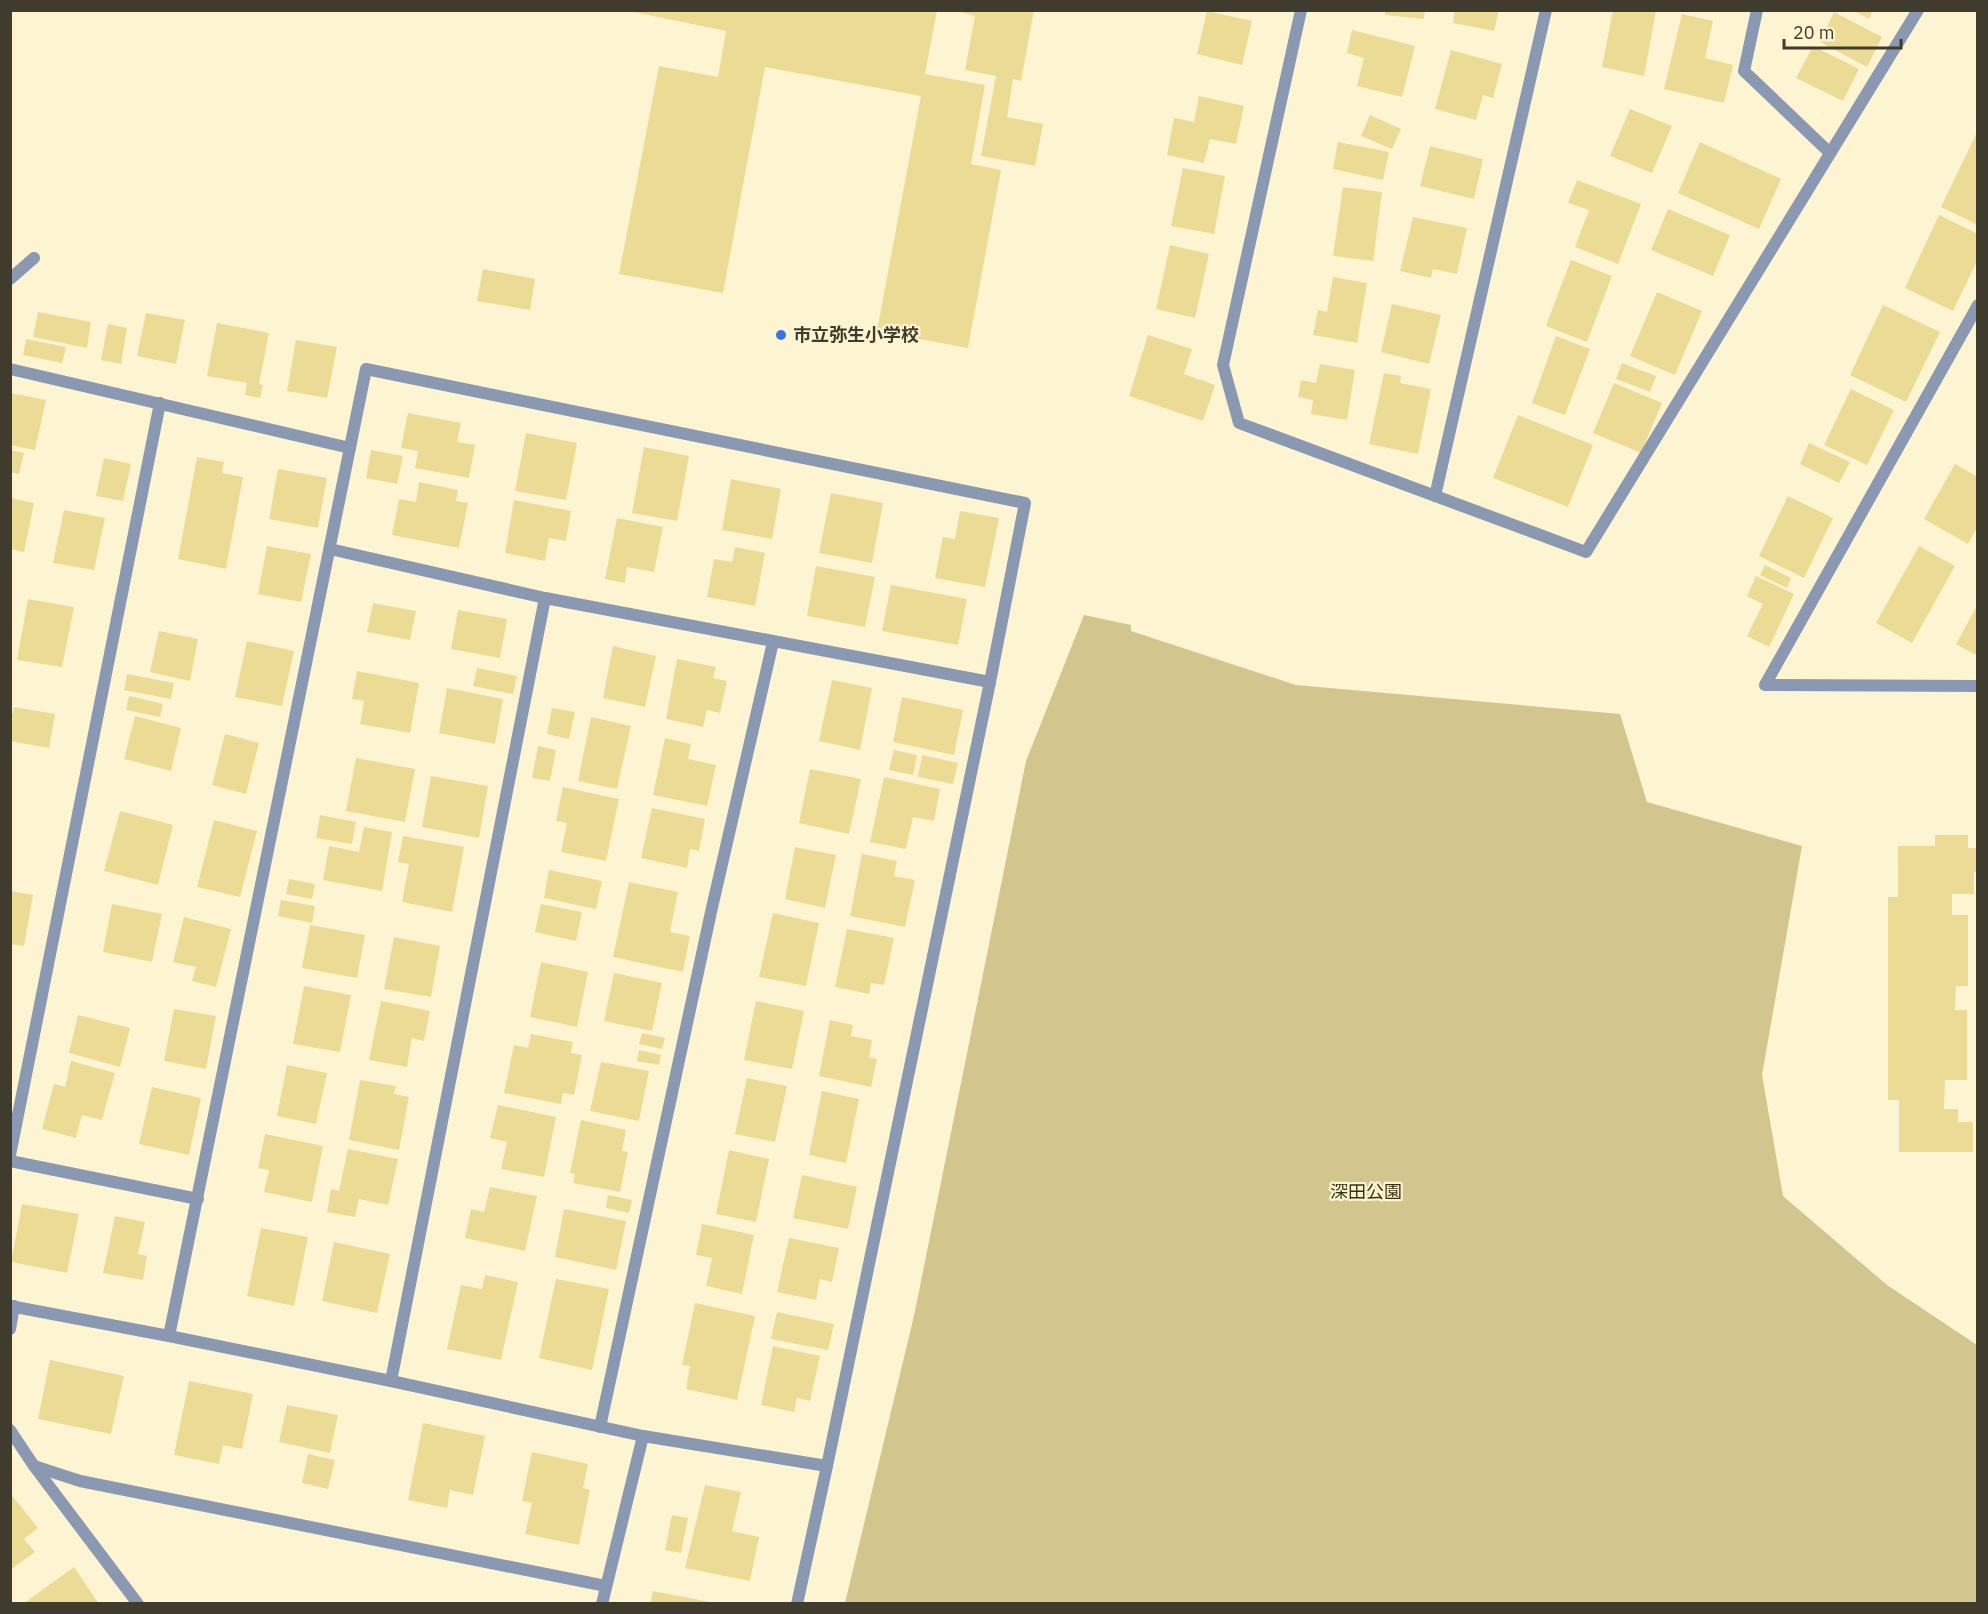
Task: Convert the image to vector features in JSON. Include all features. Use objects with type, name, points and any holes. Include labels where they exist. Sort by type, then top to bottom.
[{"type":"street","points":[[1300,10],[1223,365],[1239,423],[1586,552],[1918,10]]},
{"type":"street","points":[[1435,496],[1546,10]]},
{"type":"street","points":[[1757,10],[1744,71],[1830,153]]},
{"type":"street","points":[[10,279],[34,258]]},
{"type":"street","points":[[1977,305],[1765,686],[1977,686]]},
{"type":"street","points":[[10,369],[350,448]]},
{"type":"street","points":[[170,1336],[366,369],[1025,503],[990,682],[797,1604]]},
{"type":"street","points":[[10,1155],[160,403]]},
{"type":"street","points":[[330,549],[545,598],[990,682]]},
{"type":"street","points":[[391,1381],[545,598]]},
{"type":"street","points":[[600,1427],[711,912],[773,642]]},
{"type":"street","points":[[10,1161],[198,1199]]},
{"type":"street","points":[[10,1329],[12,1306],[391,1381],[643,1436],[827,1466]]},
{"type":"street","points":[[10,1430],[34,1466],[138,1604]]},
{"type":"street","points":[[602,1604],[643,1436]]},
{"type":"street","points":[[34,1466],[80,1481],[606,1586]]},
{"type":"green space","name":"深田公園","points":[[1084,615],[1131,625],[1131,631],[1296,685],[1620,714],[1647,802],[1802,846],[1762,1075],[1783,1196],[1887,1285],[1977,1345],[1977,1603],[845,1603],[914,1316],[1026,761]]},
{"type":"building","points":[[624,10],[937,10],[925,74],[985,85],[971,164],[1001,170],[968,348],[877,331],[921,96],[765,67],[723,293],[619,274],[659,66],[718,77],[726,31]]},
{"type":"building","points":[[954,10],[1034,10],[1021,81],[1013,79],[1007,117],[1043,124],[1035,166],[981,156],[996,76],[965,70],[975,16]]},
{"type":"building","points":[[1385,10],[1425,10],[1424,19],[1385,15]]},
{"type":"building","points":[[1455,10],[1499,10],[1494,31],[1453,23]]},
{"type":"building","points":[[1613,10],[1656,11],[1644,76],[1602,67]]},
{"type":"building","points":[[1852,10],[1873,10],[1869,19]]},
{"type":"building","points":[[1207,11],[1252,21],[1242,65],[1197,54]]},
{"type":"building","points":[[1834,12],[1882,37],[1867,67],[1820,42]]},
{"type":"building","points":[[1682,14],[1713,21],[1705,58],[1733,65],[1724,103],[1664,89]]},
{"type":"building","points":[[1352,30],[1415,46],[1402,97],[1357,86],[1364,58],[1347,53]]},
{"type":"building","points":[[1813,46],[1859,69],[1843,101],[1796,78]]},
{"type":"building","points":[[1451,50],[1502,64],[1493,98],[1483,95],[1476,120],[1435,109]]},
{"type":"building","points":[[1199,96],[1244,106],[1236,144],[1210,139],[1204,163],[1167,155],[1174,118],[1194,122]]},
{"type":"building","points":[[1630,109],[1672,126],[1652,173],[1610,156]]},
{"type":"building","points":[[1370,115],[1401,129],[1392,149],[1361,136]]},
{"type":"building","points":[[1978,130],[1978,225],[1941,207]]},
{"type":"building","points":[[1338,142],[1389,152],[1383,180],[1333,169]]},
{"type":"building","points":[[1700,142],[1781,179],[1759,229],[1678,193]]},
{"type":"building","points":[[1430,146],[1483,159],[1474,199],[1420,186]]},
{"type":"building","points":[[1183,168],[1225,176],[1214,234],[1171,226]]},
{"type":"building","points":[[1577,180],[1641,204],[1618,264],[1575,247],[1589,210],[1568,203]]},
{"type":"building","points":[[1343,187],[1382,192],[1373,261],[1333,256]]},
{"type":"building","points":[[1668,209],[1730,235],[1713,276],[1651,250]]},
{"type":"building","points":[[1939,215],[1978,234],[1978,259],[1953,311],[1905,288]]},
{"type":"building","points":[[1413,217],[1467,228],[1457,274],[1433,269],[1431,278],[1400,271]]},
{"type":"building","points":[[1170,245],[1209,254],[1195,318],[1156,309]]},
{"type":"building","points":[[1571,260],[1612,276],[1587,342],[1546,326]]},
{"type":"building","points":[[483,269],[535,279],[530,310],[477,301]]},
{"type":"building","points":[[1333,277],[1367,283],[1357,343],[1313,335],[1318,310],[1327,312]]},
{"type":"building","points":[[1657,292],[1702,311],[1675,375],[1630,356]]},
{"type":"building","points":[[1392,304],[1441,315],[1429,364],[1381,352]]},
{"type":"building","points":[[1883,305],[1940,332],[1906,402],[1850,375]]},
{"type":"building","points":[[38,312],[91,322],[87,348],[33,337]]},
{"type":"building","points":[[146,313],[185,320],[176,364],[137,356]]},
{"type":"building","points":[[217,323],[269,333],[259,384],[263,385],[260,398],[245,395],[247,383],[207,376]]},
{"type":"building","points":[[108,324],[127,328],[121,364],[101,360]]},
{"type":"building","points":[[1148,335],[1192,349],[1184,374],[1215,385],[1203,421],[1129,396]]},
{"type":"building","points":[[1556,336],[1590,349],[1565,415],[1532,403]]},
{"type":"building","points":[[26,339],[66,347],[62,363],[23,355]]},
{"type":"building","points":[[296,340],[337,347],[327,398],[287,391]]},
{"type":"building","points":[[1622,363],[1656,376],[1650,392],[1616,379]]},
{"type":"building","points":[[1320,364],[1355,370],[1347,420],[1311,414],[1313,400],[1298,397],[1301,380],[1316,383]]},
{"type":"building","points":[[1384,373],[1401,376],[1400,383],[1431,389],[1418,454],[1369,444]]},
{"type":"building","points":[[1614,383],[1662,403],[1641,453],[1593,433]]},
{"type":"building","points":[[1851,389],[1894,410],[1867,465],[1824,445]]},
{"type":"building","points":[[10,393],[46,400],[35,450],[10,445]]},
{"type":"building","points":[[408,413],[461,423],[457,442],[475,445],[469,478],[415,468],[418,451],[401,448]]},
{"type":"building","points":[[1518,415],[1593,445],[1568,507],[1493,478]]},
{"type":"building","points":[[526,433],[577,443],[566,500],[515,491]]},
{"type":"building","points":[[1809,443],[1850,462],[1839,483],[1800,464]]},
{"type":"building","points":[[644,447],[689,456],[677,521],[632,513]]},
{"type":"building","points":[[10,450],[24,453],[19,474],[10,472]]},
{"type":"building","points":[[371,450],[403,456],[397,484],[366,478]]},
{"type":"building","points":[[197,457],[224,462],[222,473],[243,477],[226,569],[178,559]]},
{"type":"building","points":[[104,458],[131,464],[123,501],[96,496]]},
{"type":"building","points":[[1955,464],[1978,477],[1978,526],[1968,544],[1924,519]]},
{"type":"building","points":[[278,469],[327,478],[318,528],[269,519]]},
{"type":"building","points":[[731,479],[781,489],[772,539],[722,530]]},
{"type":"building","points":[[419,482],[458,490],[456,501],[468,503],[459,548],[392,535],[399,499],[416,502]]},
{"type":"building","points":[[831,493],[883,503],[872,563],[819,553]]},
{"type":"building","points":[[1788,496],[1833,518],[1804,578],[1759,556]]},
{"type":"building","points":[[10,498],[34,503],[24,552],[10,549]]},
{"type":"building","points":[[514,500],[571,511],[566,541],[549,538],[545,561],[505,553]]},
{"type":"building","points":[[64,510],[105,518],[94,570],[53,563]]},
{"type":"building","points":[[960,511],[999,518],[985,587],[935,578],[943,537],[955,539]]},
{"type":"building","points":[[617,518],[663,527],[654,572],[627,567],[625,583],[605,579]]},
{"type":"building","points":[[267,546],[311,554],[301,602],[258,594]]},
{"type":"building","points":[[1919,546],[1955,566],[1912,643],[1876,623]]},
{"type":"building","points":[[735,547],[765,553],[755,606],[707,597],[714,559],[732,562]]},
{"type":"building","points":[[1765,565],[1791,578],[1787,588],[1760,575]]},
{"type":"building","points":[[816,566],[875,577],[865,627],[807,616]]},
{"type":"building","points":[[1756,576],[1794,594],[1769,647],[1747,636],[1763,604],[1747,596]]},
{"type":"building","points":[[891,585],[967,599],[958,645],[882,631]]},
{"type":"building","points":[[28,599],[74,607],[62,667],[17,660]]},
{"type":"building","points":[[373,603],[416,611],[410,640],[367,632]]},
{"type":"building","points":[[1978,604],[1978,656],[1956,644]]},
{"type":"building","points":[[458,610],[507,619],[500,658],[451,649]]},
{"type":"building","points":[[159,631],[198,639],[190,681],[150,672]]},
{"type":"building","points":[[247,641],[294,651],[282,706],[235,697]]},
{"type":"building","points":[[613,646],[656,656],[645,707],[603,698]]},
{"type":"building","points":[[677,659],[716,667],[713,678],[727,681],[720,713],[707,710],[703,727],[666,719]]},
{"type":"building","points":[[477,668],[517,676],[513,694],[473,686]]},
{"type":"building","points":[[357,671],[419,683],[410,733],[360,724],[364,701],[352,699]]},
{"type":"building","points":[[127,674],[174,683],[171,699],[124,690]]},
{"type":"building","points":[[832,680],[872,688],[860,750],[819,741]]},
{"type":"building","points":[[447,688],[503,699],[495,744],[439,733]]},
{"type":"building","points":[[129,696],[163,704],[160,717],[126,710]]},
{"type":"building","points":[[902,697],[963,710],[954,755],[893,742]]},
{"type":"building","points":[[14,707],[55,714],[49,748],[10,741],[10,724]]},
{"type":"building","points":[[552,708],[575,712],[569,739],[547,734]]},
{"type":"building","points":[[135,716],[181,728],[171,771],[124,759]]},
{"type":"building","points":[[591,717],[631,726],[617,789],[578,781]]},
{"type":"building","points":[[225,734],[259,743],[246,794],[212,785]]},
{"type":"building","points":[[665,738],[691,744],[688,759],[716,765],[707,806],[653,795]]},
{"type":"building","points":[[538,746],[556,750],[550,781],[532,778]]},
{"type":"building","points":[[894,750],[917,755],[913,775],[889,770]]},
{"type":"building","points":[[922,755],[958,763],[953,784],[918,777]]},
{"type":"building","points":[[356,758],[415,769],[405,822],[346,811]]},
{"type":"building","points":[[810,769],[861,779],[849,834],[799,823]]},
{"type":"building","points":[[431,776],[488,786],[479,838],[422,827]]},
{"type":"building","points":[[884,777],[940,789],[934,821],[913,817],[906,849],[870,842]]},
{"type":"building","points":[[563,787],[619,799],[606,861],[561,852],[567,823],[556,821]]},
{"type":"building","points":[[652,808],[705,819],[699,851],[690,849],[687,868],[641,858]]},
{"type":"building","points":[[120,811],[173,825],[158,885],[104,871]]},
{"type":"building","points":[[320,815],[356,822],[352,844],[316,838]]},
{"type":"building","points":[[214,820],[257,831],[240,897],[197,887]]},
{"type":"building","points":[[364,827],[392,832],[382,891],[323,880],[329,846],[359,852]]},
{"type":"building","points":[[1935,835],[1968,835],[1968,848],[1978,848],[1978,871],[1974,872],[1974,894],[1952,894],[1952,915],[1968,915],[1968,986],[1956,986],[1955,1010],[1967,1010],[1967,1080],[1945,1080],[1944,1109],[1958,1109],[1958,1122],[1973,1122],[1973,1152],[1899,1152],[1899,1100],[1888,1100],[1888,897],[1898,897],[1898,846],[1935,846]]},
{"type":"building","points":[[403,836],[464,847],[452,912],[402,902],[409,864],[398,862]]},
{"type":"building","points":[[795,847],[836,855],[825,908],[785,899]]},
{"type":"building","points":[[862,854],[897,861],[894,876],[915,880],[905,927],[850,916]]},
{"type":"building","points":[[549,870],[602,881],[596,909],[544,898]]},
{"type":"building","points":[[289,879],[315,884],[312,899],[286,894]]},
{"type":"building","points":[[629,882],[678,892],[670,932],[690,936],[683,972],[613,957]]},
{"type":"building","points":[[10,891],[33,895],[24,946],[10,944]]},
{"type":"building","points":[[281,900],[315,906],[312,923],[278,916]]},
{"type":"building","points":[[112,904],[162,914],[152,962],[103,952]]},
{"type":"building","points":[[541,904],[582,912],[576,941],[535,932]]},
{"type":"building","points":[[773,913],[819,923],[806,986],[759,977]]},
{"type":"building","points":[[184,917],[231,929],[216,987],[192,981],[196,967],[173,962]]},
{"type":"building","points":[[310,925],[365,935],[357,978],[302,968]]},
{"type":"building","points":[[847,929],[894,938],[884,985],[871,983],[869,994],[835,987]]},
{"type":"building","points":[[394,937],[440,946],[431,997],[384,989]]},
{"type":"building","points":[[541,962],[588,972],[577,1027],[530,1017]]},
{"type":"building","points":[[614,973],[662,983],[652,1031],[604,1021]]},
{"type":"building","points":[[304,986],[351,995],[340,1052],[293,1044]]},
{"type":"building","points":[[381,1001],[430,1011],[424,1041],[412,1038],[407,1067],[369,1060]]},
{"type":"building","points":[[756,1001],[804,1011],[792,1069],[744,1060]]},
{"type":"building","points":[[174,1009],[216,1016],[206,1069],[164,1061]]},
{"type":"building","points":[[78,1015],[130,1028],[120,1067],[69,1053]]},
{"type":"building","points":[[830,1020],[853,1025],[851,1036],[872,1040],[869,1057],[877,1059],[871,1087],[819,1076]]},
{"type":"building","points":[[642,1033],[665,1038],[662,1049],[639,1044]]},
{"type":"building","points":[[531,1034],[573,1042],[571,1053],[582,1055],[574,1095],[563,1093],[561,1104],[504,1093],[514,1045],[528,1048]]},
{"type":"building","points":[[639,1050],[661,1055],[659,1065],[637,1061]]},
{"type":"building","points":[[71,1061],[115,1073],[102,1120],[82,1115],[76,1138],[42,1129],[54,1084],[65,1087]]},
{"type":"building","points":[[601,1062],[649,1071],[639,1121],[590,1111]]},
{"type":"building","points":[[287,1065],[327,1073],[316,1124],[277,1116]]},
{"type":"building","points":[[747,1078],[787,1086],[775,1142],[735,1134]]},
{"type":"building","points":[[360,1080],[396,1086],[394,1094],[409,1097],[399,1150],[349,1140]]},
{"type":"building","points":[[152,1087],[201,1098],[189,1155],[139,1144]]},
{"type":"building","points":[[822,1091],[859,1099],[846,1163],[809,1155]]},
{"type":"building","points":[[498,1105],[556,1117],[544,1177],[501,1169],[507,1142],[490,1138]]},
{"type":"building","points":[[581,1120],[626,1130],[622,1151],[628,1152],[620,1192],[573,1183],[575,1174],[570,1173]]},
{"type":"building","points":[[265,1134],[323,1146],[312,1202],[264,1192],[269,1170],[258,1168]]},
{"type":"building","points":[[348,1149],[398,1159],[388,1205],[359,1199],[355,1217],[327,1212],[331,1189],[339,1191]]},
{"type":"building","points":[[729,1150],[769,1159],[756,1222],[716,1214]]},
{"type":"building","points":[[802,1175],[857,1187],[848,1229],[793,1218]]},
{"type":"building","points":[[490,1187],[537,1196],[525,1251],[465,1238],[471,1209],[484,1212]]},
{"type":"building","points":[[608,1195],[632,1200],[629,1213],[606,1208]]},
{"type":"building","points":[[22,1204],[79,1214],[67,1273],[11,1262]]},
{"type":"building","points":[[564,1209],[626,1221],[616,1270],[555,1257]]},
{"type":"building","points":[[115,1216],[145,1222],[138,1254],[147,1256],[143,1280],[103,1273]]},
{"type":"building","points":[[702,1224],[754,1235],[742,1294],[706,1286],[712,1258],[696,1255]]},
{"type":"building","points":[[261,1228],[308,1237],[294,1306],[247,1296]]},
{"type":"building","points":[[789,1238],[839,1248],[832,1282],[820,1279],[816,1300],[777,1292]]},
{"type":"building","points":[[334,1242],[390,1254],[377,1313],[322,1301]]},
{"type":"building","points":[[485,1275],[518,1282],[501,1360],[447,1349],[461,1285],[482,1289]]},
{"type":"building","points":[[556,1279],[609,1289],[592,1370],[539,1358]]},
{"type":"building","points":[[695,1303],[755,1316],[737,1400],[686,1389],[690,1366],[682,1365]]},
{"type":"building","points":[[777,1312],[834,1324],[828,1350],[771,1339]]},
{"type":"building","points":[[773,1346],[820,1356],[810,1401],[797,1398],[794,1412],[761,1405]]},
{"type":"building","points":[[50,1360],[124,1376],[111,1434],[38,1419]]},
{"type":"building","points":[[189,1381],[253,1394],[242,1449],[223,1445],[219,1464],[174,1455]]},
{"type":"building","points":[[287,1405],[338,1415],[330,1453],[279,1442]]},
{"type":"building","points":[[423,1423],[485,1436],[473,1495],[450,1490],[447,1508],[408,1500]]},
{"type":"building","points":[[532,1452],[588,1464],[583,1488],[590,1490],[579,1545],[525,1534],[532,1503],[522,1501]]},
{"type":"building","points":[[308,1454],[335,1460],[328,1489],[302,1483]]},
{"type":"building","points":[[705,1485],[741,1492],[732,1531],[759,1537],[750,1581],[685,1568]]},
{"type":"building","points":[[10,1493],[38,1528],[24,1539],[35,1552],[10,1570]]},
{"type":"building","points":[[672,1515],[688,1518],[681,1553],[665,1550]]},
{"type":"building","points":[[74,1567],[99,1604],[23,1604]]},
{"type":"building","points":[[653,1591],[710,1602],[710,1604],[650,1604]]},
{"type":"place","name":"市立弥生小学校","points":[[781,335]]}]
